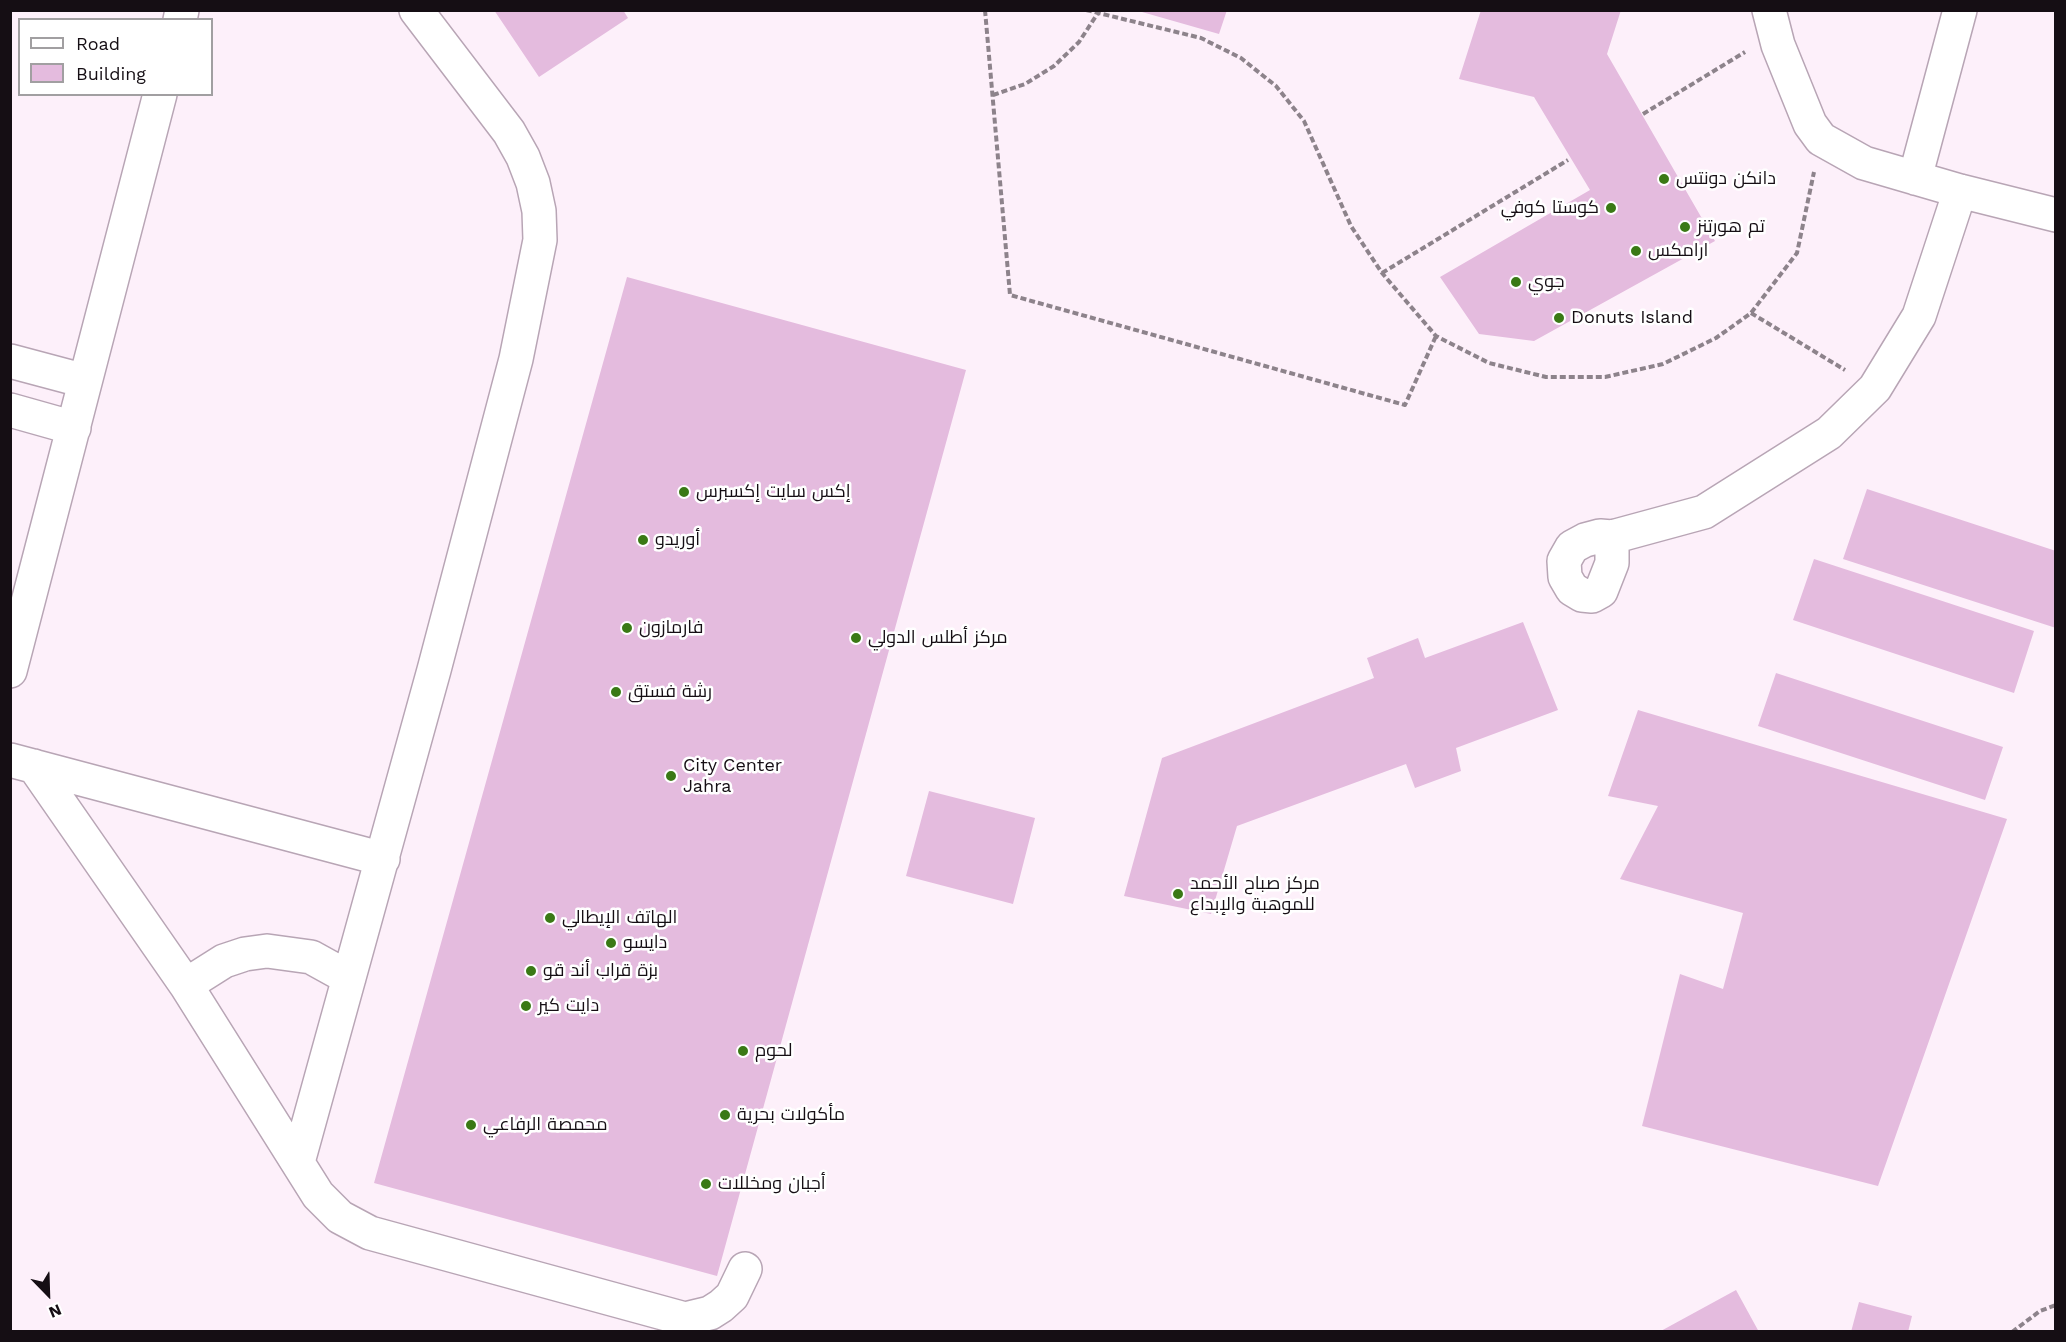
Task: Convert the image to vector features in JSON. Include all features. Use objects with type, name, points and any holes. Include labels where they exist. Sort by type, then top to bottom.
[{"type":"lane","points":[[298,1162],[383,859],[516,358],[540,240],[539,211],[533,183],[523,157],[509,132],[416,10]]},
{"type":"lane","points":[[1915,178],[1960,10]]},
{"type":"lane","points":[[1772,22],[1810,124],[1821,139],[1849,156],[1915,178],[2055,215]]},
{"type":"lane","points":[[10,671],[159,96]]},
{"type":"lane","points":[[1612,537],[1704,513],[1829,433],[1875,388],[1918,316],[1959,191]]},
{"type":"lane","points":[[10,361],[85,381]]},
{"type":"lane","points":[[10,410],[74,428]]},
{"type":"lane","points":[[22,763],[383,859]]},
{"type":"lane","points":[[22,763],[186,985],[328,1207],[347,1222],[370,1233],[685,1319],[710,1313],[721,1306],[732,1296],[745,1269]]},
{"type":"lane","points":[[186,985],[224,961],[245,954],[267,951],[311,957],[349,978]]},
{"type":"path","points":[[985,10],[1011,295],[1405,405],[1436,336]]},
{"type":"path","points":[[1086,10],[1201,38],[1241,58],[1276,86],[1304,121],[1350,226],[1382,273],[1436,336],[1489,363],[1546,377],[1605,377],[1663,364],[1716,338],[1750,313],[1797,253],[1821,139]]},
{"type":"path","points":[[993,95],[1025,84],[1054,66],[1079,42],[1098,13]]},
{"type":"path","points":[[1643,114],[1772,22]]},
{"type":"path","points":[[1382,273],[1568,160]]},
{"type":"path","points":[[1750,313],[1875,388]]},
{"type":"path","points":[[2012,1332],[2040,1311],[2055,1305]]},
{"type":"building","points":[[494,10],[623,10],[628,18],[539,77]]},
{"type":"building","points":[[1135,10],[1227,10],[1219,34]]},
{"type":"building","points":[[1481,10],[1621,10],[1607,54],[1715,241],[1534,341],[1479,334],[1440,277],[1590,190],[1534,97],[1459,79]]},
{"type":"building","name":"City Center Jahra","points":[[627,277],[966,370],[717,1276],[374,1183]]},
{"type":"building","points":[[1867,489],[2056,551],[2056,628],[1843,559]]},
{"type":"building","points":[[1814,559],[2034,631],[2014,693],[1793,620]]},
{"type":"building","points":[[1523,622],[1558,710],[1456,748],[1461,771],[1415,788],[1406,764],[1237,826],[1211,914],[1124,896],[1162,758],[1374,678],[1367,658],[1418,638],[1425,658]]},
{"type":"building","points":[[1776,673],[2003,747],[1985,800],[1758,726]]},
{"type":"building","points":[[1638,710],[2007,819],[1878,1186],[1642,1126],[1680,974],[1723,989],[1743,913],[1620,879],[1658,806],[1608,796]]},
{"type":"building","points":[[929,791],[1035,818],[1013,904],[906,876]]},
{"type":"building","points":[[1736,1290],[1759,1332],[1659,1332]]},
{"type":"building","points":[[1859,1302],[1912,1316],[1908,1332],[1851,1332]]},
{"type":"place","name":"دانكن دونتس","points":[[1664,179]]},
{"type":"place","name":"كوستا كوفي","points":[[1611,208]]},
{"type":"place","name":"تم هورتنز","points":[[1685,227]]},
{"type":"place","name":"ارامكس","points":[[1636,251]]},
{"type":"place","name":"جوي","points":[[1516,282]]},
{"type":"place","name":"Donuts Island","points":[[1559,318]]},
{"type":"place","name":"إكس سايت إكسبرس","points":[[684,492]]},
{"type":"place","name":"أوريدو","points":[[643,540]]},
{"type":"place","name":"فارمازون","points":[[627,628]]},
{"type":"place","name":"مركز أطلس الدولي","points":[[856,638]]},
{"type":"place","name":"رشة فستق","points":[[616,692]]},
{"type":"place","name":"City Center Jahra","points":[[671,776]]},
{"type":"place","name":"مركز صباح الأحمد للموهبة والإبداع","points":[[1178,894]]},
{"type":"place","name":"الهاتف الإيطالي","points":[[550,918]]},
{"type":"place","name":"دايسو","points":[[611,943]]},
{"type":"place","name":"بزة قراب أند قو","points":[[531,971]]},
{"type":"place","name":"دايت كير","points":[[526,1006]]},
{"type":"place","name":"لحوم","points":[[743,1051]]},
{"type":"place","name":"مأكولات بحرية","points":[[725,1115]]},
{"type":"place","name":"محمصة الرفاعي","points":[[471,1125]]},
{"type":"place","name":"أجبان ومخللات","points":[[706,1184]]}]
